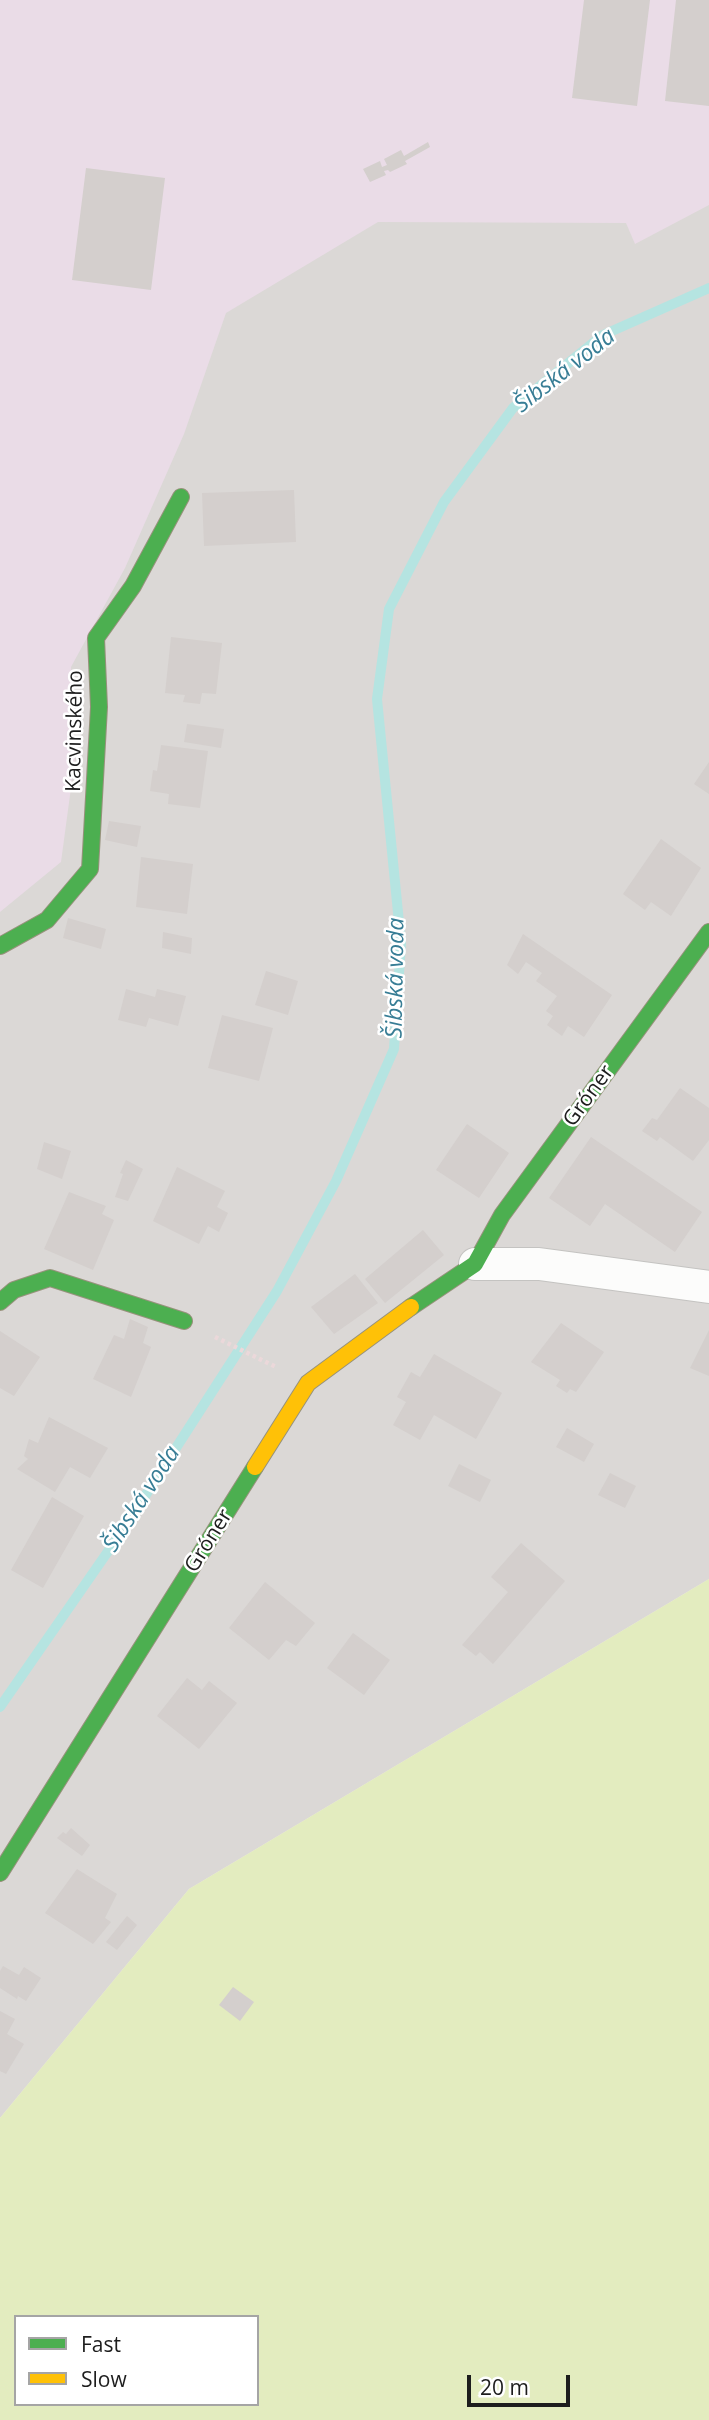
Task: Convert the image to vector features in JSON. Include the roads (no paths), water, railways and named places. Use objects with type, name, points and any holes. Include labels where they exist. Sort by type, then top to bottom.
[{"type":"street","name":"Kacvinského","points":[[0,946],[47,920],[90,869],[99,707],[96,638],[133,586],[181,497]]},
{"type":"street","name":"Gróner","points":[[0,1873],[308,1383],[394,1319],[475,1264],[502,1214],[709,932]]},
{"type":"street","points":[[475,1264],[538,1264],[709,1287]]},
{"type":"street","points":[[0,1302],[14,1290],[50,1278],[184,1321]]},
{"type":"waterway","name":"Šibská voda","points":[[0,1707],[127,1524],[277,1291],[336,1181],[394,1049],[401,943],[377,699],[389,609],[444,502],[513,408],[603,335],[709,288]]}]
